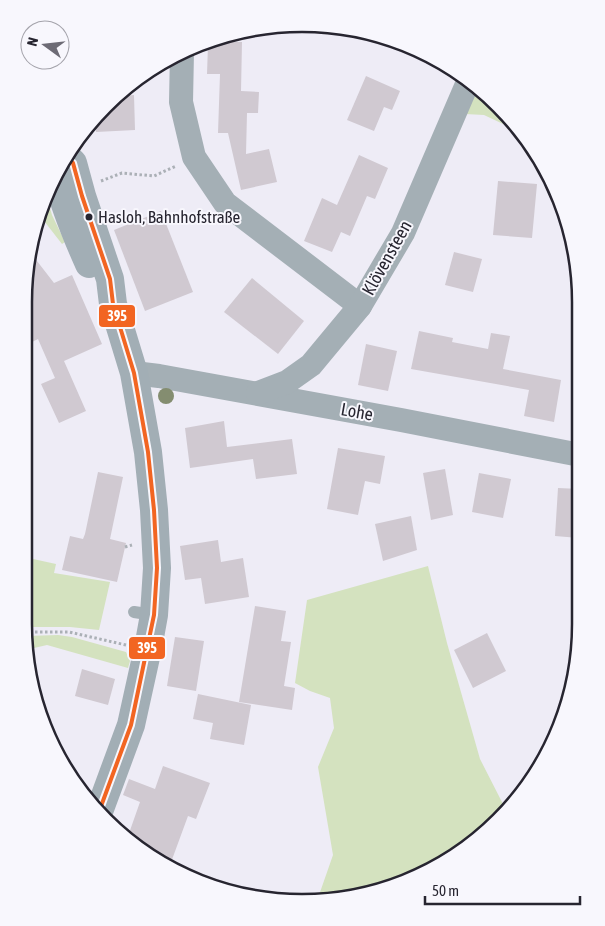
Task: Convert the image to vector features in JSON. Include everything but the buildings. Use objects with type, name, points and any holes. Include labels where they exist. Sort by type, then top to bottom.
[{"type":"main road","points":[[72,162],[110,279],[113,304],[134,373],[148,452],[154,510],[156,568],[144,614],[148,648],[131,726],[102,804]]},
{"type":"main road","points":[[59,185],[72,228],[100,286],[113,304]]},
{"type":"street","points":[[182,61],[182,102],[194,157],[225,203],[360,306]]},
{"type":"street","name":"Klövensteen","points":[[256,393],[287,382],[311,365],[360,306],[403,233],[466,87]]},
{"type":"street","name":"Lohe","points":[[134,373],[256,393],[572,453]]},
{"type":"path","points":[[80,189],[122,173],[154,176],[194,157]]},
{"type":"path","points":[[125,547],[133,544]]},
{"type":"path","points":[[32,632],[69,632],[135,647],[148,648]]},
{"type":"green space","points":[[474,94],[506,125],[484,115],[465,114]]},
{"type":"green space","points":[[50,208],[65,242],[62,244],[45,222]]},
{"type":"green space","points":[[32,559],[56,564],[54,573],[110,582],[99,630],[70,627],[32,627]]},
{"type":"green space","points":[[428,566],[447,643],[480,759],[503,804],[467,838],[422,866],[372,884],[320,893],[333,855],[318,767],[334,728],[330,698],[295,683],[307,600]]},
{"type":"green space","points":[[58,635],[72,637],[126,652],[130,661],[128,668],[47,645],[34,648],[33,636]]},
{"type":"transit line","name":"395","points":[[72,162],[110,279],[113,304],[134,373],[148,452],[157,568],[154,615],[131,725],[102,804]]},
{"type":"place","name":"Hasloh, Bahnhofstraße","points":[[89,217]]}]
